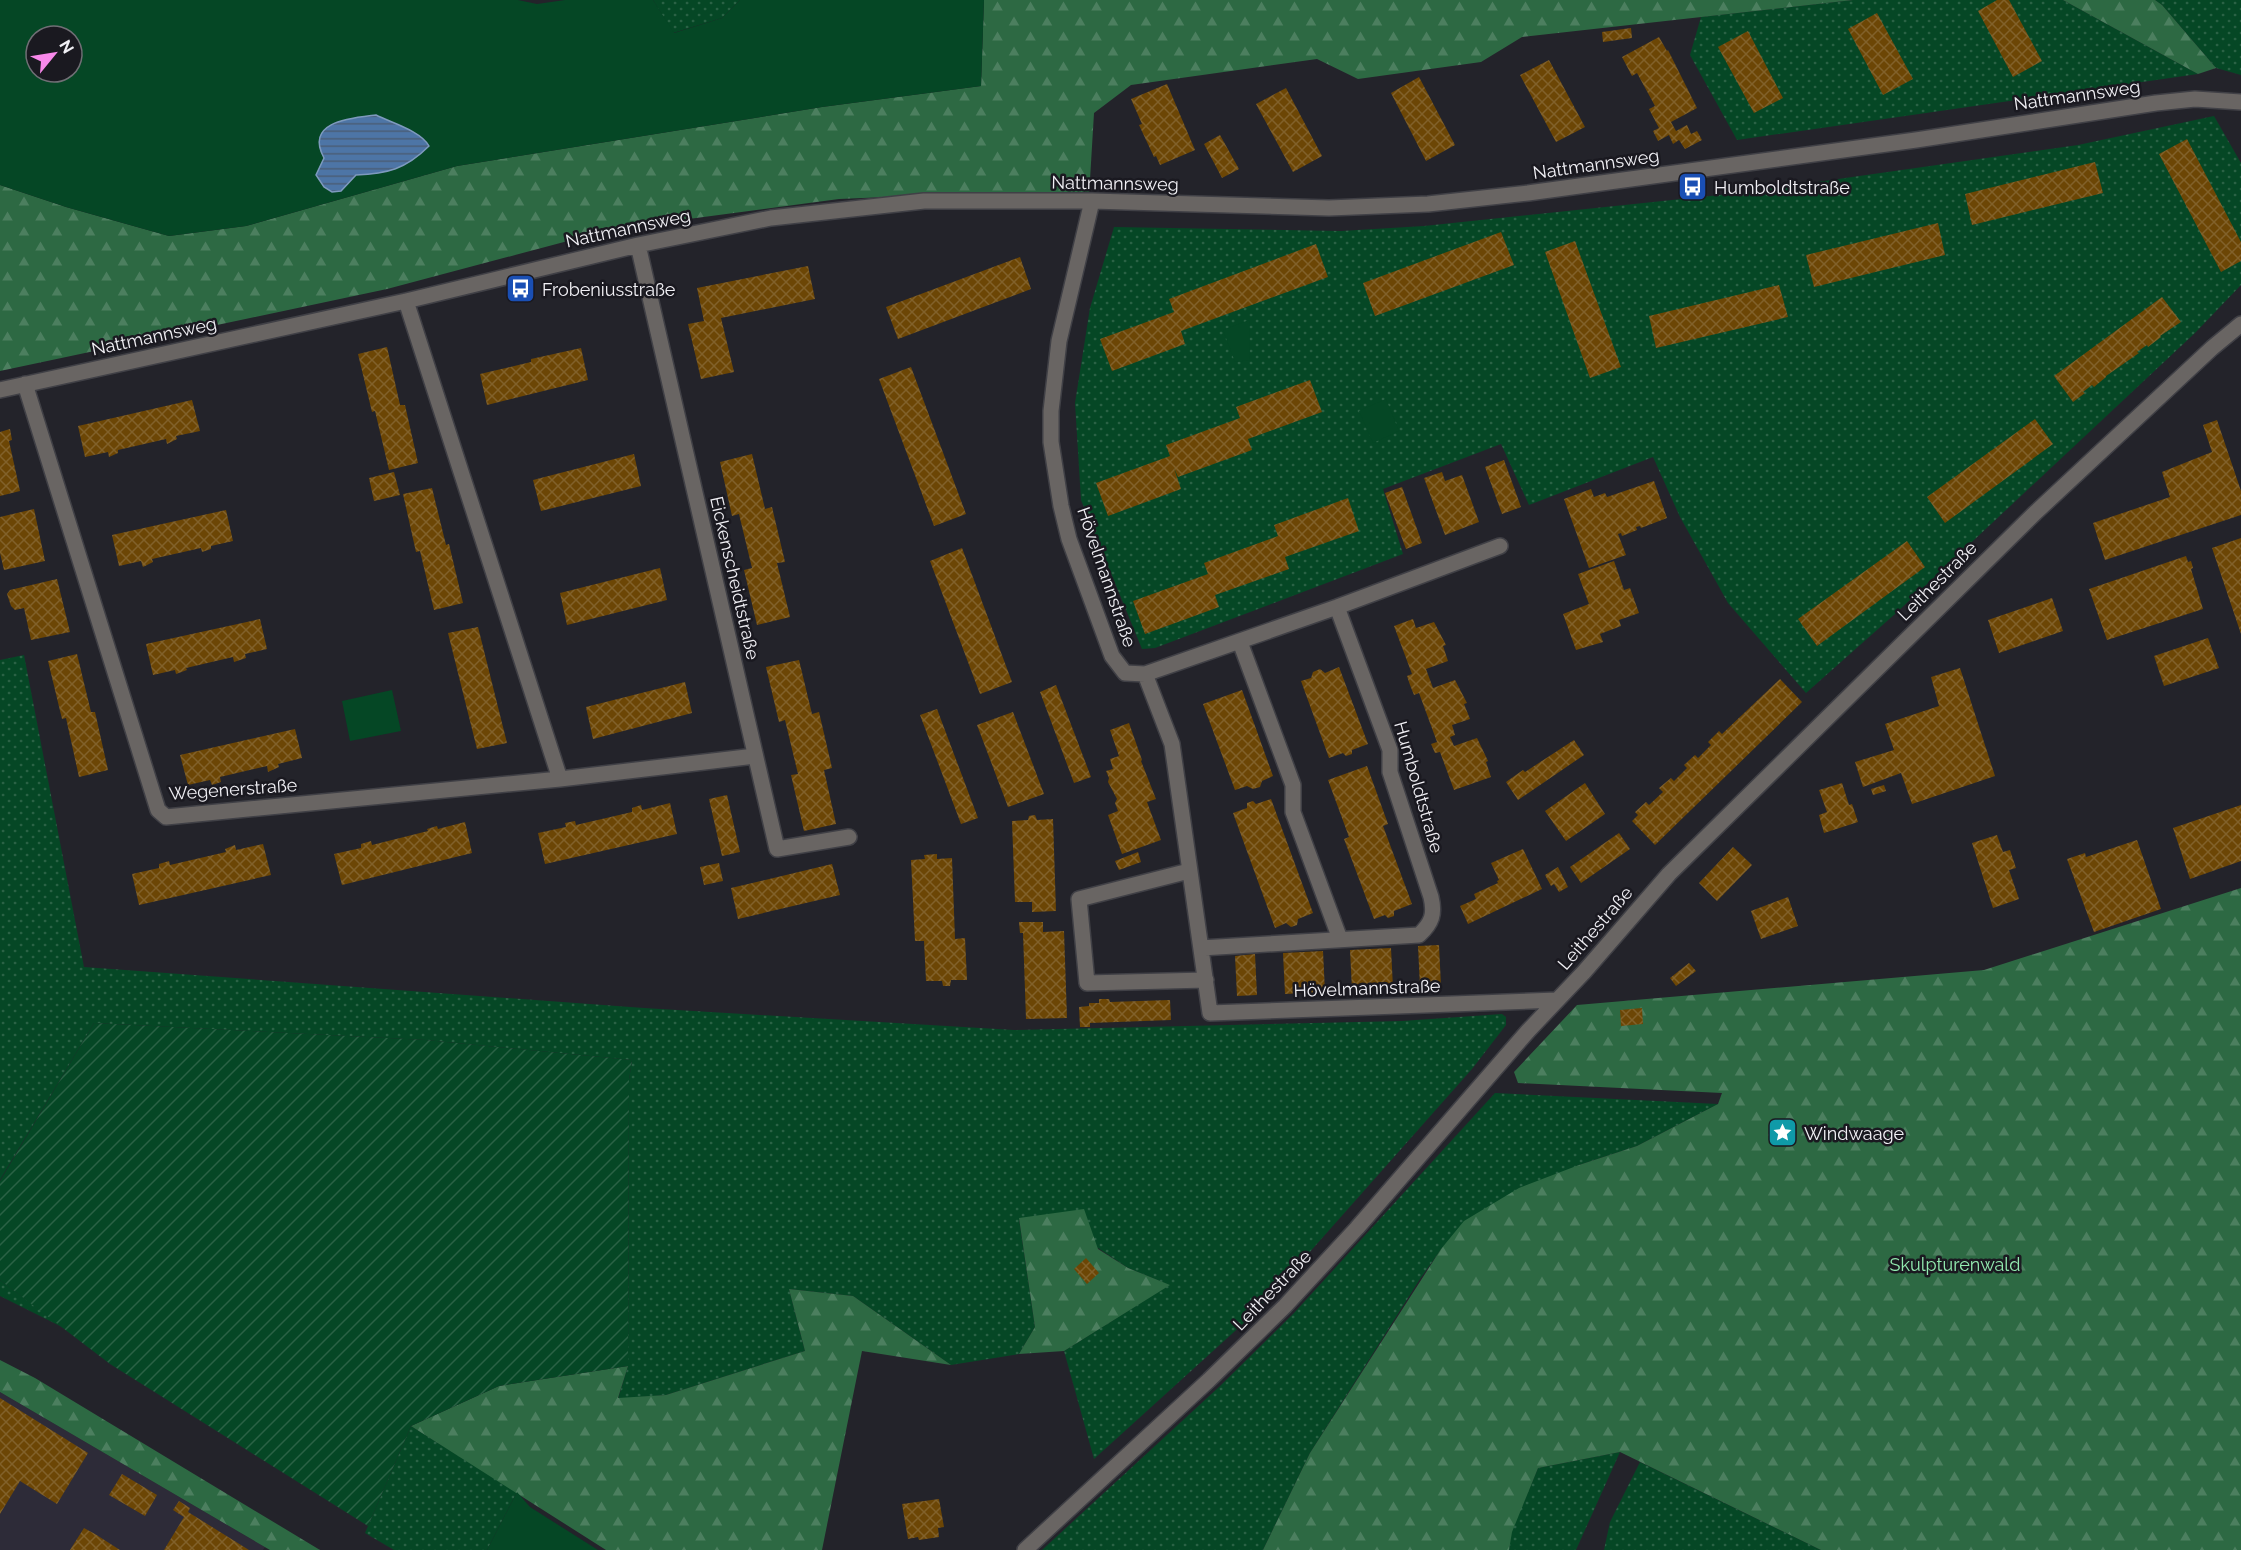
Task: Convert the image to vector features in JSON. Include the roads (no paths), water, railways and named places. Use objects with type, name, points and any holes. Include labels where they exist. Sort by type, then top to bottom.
[{"type":"street","name":"Nattmannsweg","points":[[0,390],[771,218],[924,201],[1092,201],[1329,208],[1428,204],[1916,140],[2166,102],[2195,99],[2241,102]]},
{"type":"street","name":"Hövelmannstraße","points":[[1092,201],[1059,341],[1051,411],[1052,442],[1061,506],[1069,539],[1112,656],[1125,673],[1145,674],[1172,744],[1210,1013],[1557,1000]]},
{"type":"street","name":"Eickenscheidtstraße","points":[[638,246],[777,849],[849,837]]},
{"type":"street","points":[[406,301],[560,778]]},
{"type":"street","name":"Leithestraße","points":[[2212,348],[2241,311]]},
{"type":"street","name":"Leithestraße","points":[[1026,1550],[1285,1306],[1357,1228],[1677,866],[2035,513],[2212,348],[2241,324]]},
{"type":"street","name":"Wegenerstraße","points":[[25,384],[158,810],[166,817],[755,756]]},
{"type":"street","points":[[1145,674],[1240,642],[1500,546]]},
{"type":"street","name":"Humboldtstraße","points":[[1201,948],[1419,935],[1432,920],[1434,908],[1390,772],[1389,750],[1337,607]]},
{"type":"street","points":[[1240,642],[1293,785],[1293,812],[1340,939]]},
{"type":"street","points":[[1189,871],[1079,899],[1088,983],[1206,980]]},
{"type":"water","points":[[376,115],[420,136],[429,146],[421,154],[396,169],[356,175],[341,191],[332,192],[324,187],[316,175],[324,158],[320,136],[325,129],[344,120]]},
{"type":"place","name":"Humboldtstraße","points":[[1693,187]]},
{"type":"place","name":"Frobeniusstraße","points":[[521,289]]},
{"type":"place","name":"Windwaage","points":[[1783,1133]]},
{"type":"park label","name":"Skulpturenwald","points":[[1955,1264]]}]
